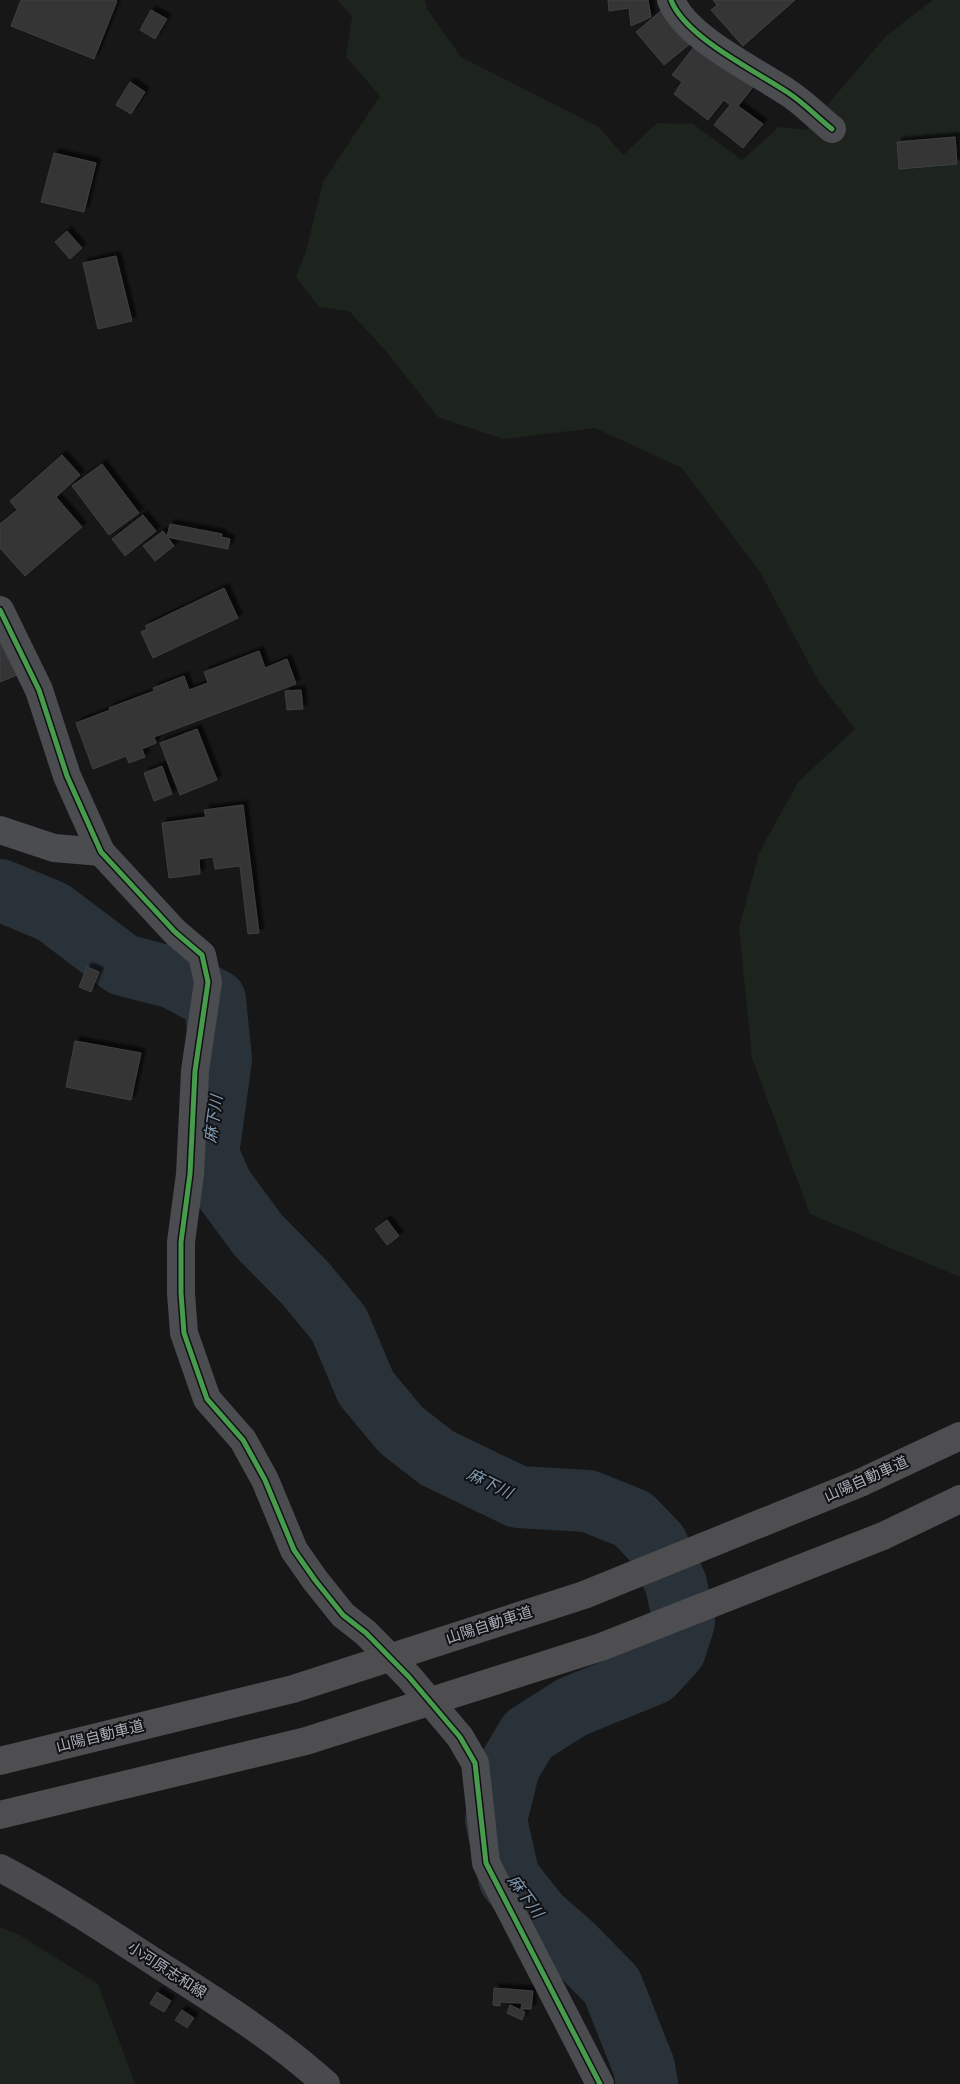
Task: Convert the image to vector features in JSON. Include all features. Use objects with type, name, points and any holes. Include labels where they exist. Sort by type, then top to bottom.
[{"type":"highway","name":"山陽自動車道","points":[[0,1761],[294,1689],[584,1595],[860,1483],[960,1436]]},
{"type":"highway","points":[[0,1816],[306,1741],[601,1647],[883,1536],[960,1499]]},
{"type":"main road","name":"小河原志和線","points":[[0,1868],[43,1891],[215,2001],[296,2057],[326,2084]]},
{"type":"street","points":[[671,0],[674,8],[692,30],[789,93],[832,129]]},
{"type":"street","points":[[0,610],[39,690],[67,776],[101,852],[175,932],[202,955],[208,982],[195,1071],[190,1174],[181,1242],[181,1284],[184,1333],[207,1399],[243,1440],[265,1480],[294,1550],[315,1580],[343,1616],[366,1633],[410,1677],[460,1737],[476,1763],[486,1863],[600,2084]]},
{"type":"street","points":[[0,830],[54,848],[101,852]]},
{"type":"shaded area","points":[[337,0],[425,0],[427,9],[461,57],[599,127],[623,155],[657,123],[693,124],[742,160],[779,127],[806,130],[887,35],[933,0],[960,0],[960,1277],[810,1214],[752,1058],[739,928],[759,853],[798,782],[855,729],[819,682],[760,572],[682,468],[595,428],[503,439],[438,417],[386,351],[349,311],[319,307],[296,277],[306,251],[323,182],[380,96],[346,57],[352,16]]},
{"type":"shaded area","points":[[0,1927],[21,1936],[98,1984],[135,2084],[0,2084]]},
{"type":"building","points":[[21,0],[117,1],[94,59],[11,26]]},
{"type":"building","points":[[608,0],[648,0],[651,17],[631,26],[629,8],[609,11]]},
{"type":"building","points":[[713,0],[795,0],[743,46],[711,10],[717,5]]},
{"type":"building","points":[[663,9],[691,43],[664,65],[636,32]]},
{"type":"building","points":[[151,10],[167,19],[155,39],[140,30]]},
{"type":"building","points":[[697,43],[753,87],[738,106],[763,124],[743,148],[714,125],[730,105],[724,100],[708,120],[674,94],[682,82],[672,75]]},
{"type":"building","points":[[130,82],[145,92],[131,114],[116,105]]},
{"type":"building","points":[[955,137],[957,164],[899,169],[897,142]]},
{"type":"building","points":[[54,153],[96,163],[84,212],[41,202]]},
{"type":"building","points":[[67,231],[82,248],[70,259],[55,242]]},
{"type":"building","points":[[116,256],[132,321],[98,329],[83,263]]},
{"type":"building","points":[[62,455],[80,475],[56,497],[82,527],[25,576],[0,548],[0,524],[17,510],[10,501]]},
{"type":"building","points":[[102,464],[139,513],[109,535],[72,486]]},
{"type":"building","points":[[143,515],[156,531],[125,556],[112,539]]},
{"type":"building","points":[[170,524],[222,534],[221,537],[230,539],[228,549],[167,537]]},
{"type":"building","points":[[163,531],[174,546],[155,561],[143,546]]},
{"type":"building","points":[[224,588],[238,618],[153,658],[141,632],[147,629],[145,626]]},
{"type":"building","points":[[0,632],[17,675],[0,682]]},
{"type":"building","points":[[259,651],[265,668],[287,659],[296,684],[154,737],[156,743],[142,749],[145,757],[129,763],[126,756],[93,769],[76,723],[154,691],[153,688],[184,676],[189,690],[208,683],[204,672]]},
{"type":"building","points":[[301,690],[303,709],[287,710],[285,691]]},
{"type":"building","points":[[197,729],[217,780],[180,795],[160,743]]},
{"type":"building","points":[[162,766],[172,794],[154,801],[144,773]]},
{"type":"building","points":[[243,805],[259,933],[248,934],[240,866],[215,869],[213,857],[199,859],[200,874],[169,878],[162,823],[206,817],[204,810]]},
{"type":"building","points":[[87,967],[99,972],[91,992],[79,987]]},
{"type":"building","points":[[75,1041],[141,1053],[131,1100],[66,1087]]},
{"type":"building","points":[[387,1220],[399,1236],[387,1245],[375,1229]]},
{"type":"building","points":[[494,1988],[533,1991],[531,2009],[521,2009],[522,2003],[500,2002],[500,2006],[493,2005]]},
{"type":"building","points":[[157,1992],[171,2001],[164,2012],[150,2004]]},
{"type":"building","points":[[510,2005],[525,2012],[522,2020],[507,2013]]},
{"type":"building","points":[[182,2010],[194,2018],[187,2028],[175,2020]]},
{"type":"waterway","name":"麻下川","points":[[0,890],[53,912],[123,965],[174,978],[215,1000],[221,1059],[208,1154],[222,1186],[258,1235],[306,1284],[339,1324],[366,1388],[401,1430],[437,1458],[518,1497],[588,1501],[633,1519],[657,1544],[676,1584],[684,1622],[675,1650],[653,1674],[572,1707],[528,1735],[509,1767],[496,1820],[509,1878],[539,1916],[573,1946],[612,1986],[644,2067],[647,2084]]},
{"type":"cycle path","points":[[671,0],[679,14],[690,27],[705,40],[793,96],[832,129]]},
{"type":"cycle path","points":[[0,610],[39,690],[67,776],[101,852],[175,932],[202,955],[208,982],[195,1071],[190,1174],[181,1242],[181,1293],[184,1333],[207,1399],[243,1440],[265,1480],[294,1550],[315,1580],[343,1615],[366,1633],[409,1677],[460,1737],[475,1763],[486,1863],[600,2084]]}]
